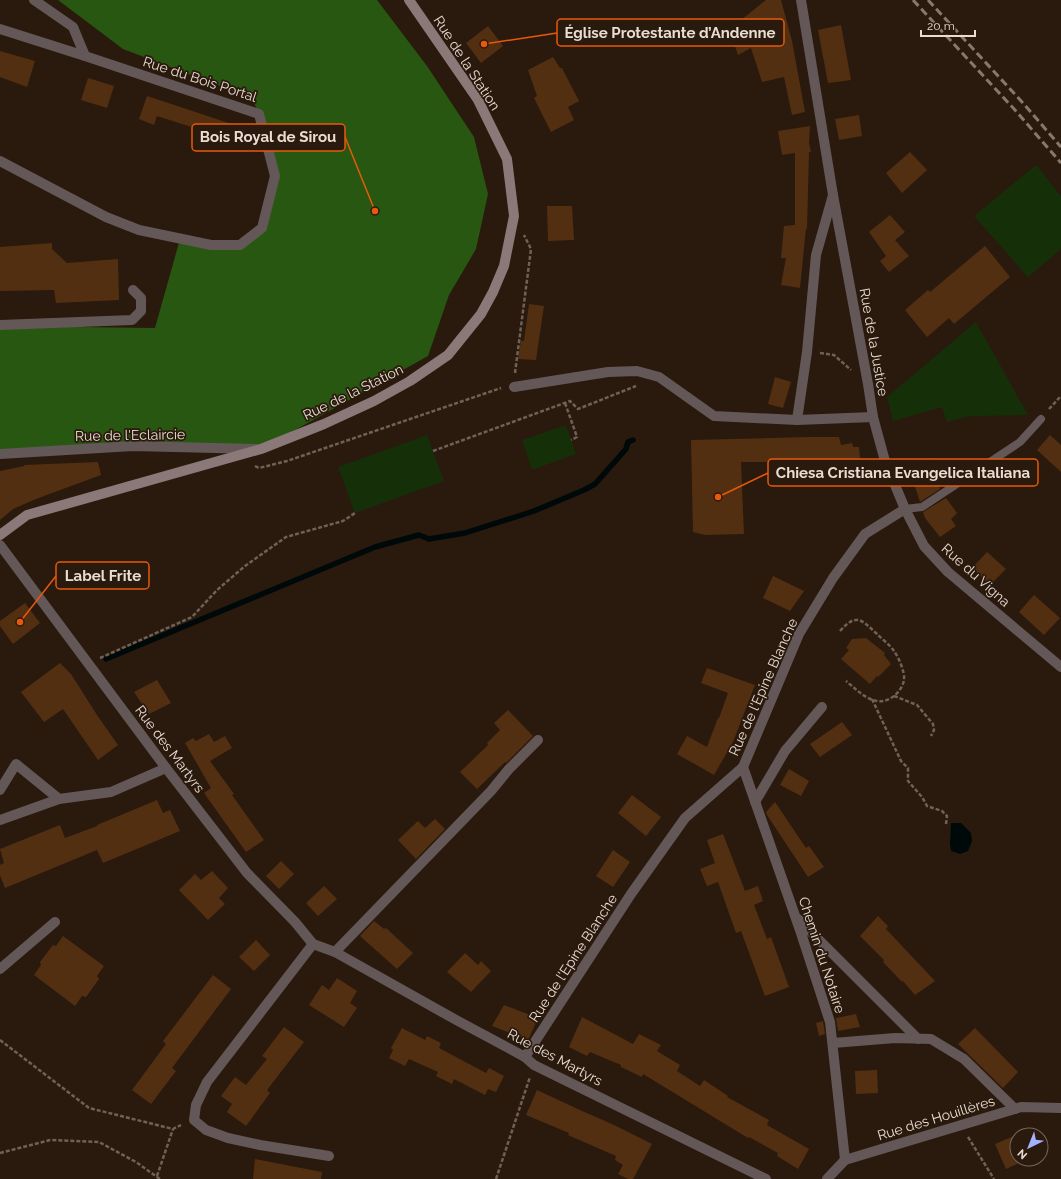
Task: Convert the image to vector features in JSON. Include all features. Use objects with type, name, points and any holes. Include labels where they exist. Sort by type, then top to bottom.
[{"type":"main road","name":"Rue de la Station","points":[[0,535],[27,515],[256,450],[324,424],[374,401],[410,381],[448,355],[464,337],[481,314],[493,292],[504,266],[514,216],[507,159],[478,100],[408,0]]},
{"type":"street","points":[[34,0],[73,27],[85,56]]},
{"type":"street","name":"Rue de la Justice","points":[[514,387],[608,372],[637,371],[659,377],[714,416],[797,420],[874,417],[833,195],[801,0]]},
{"type":"street","name":"Rue du Bois Portal","points":[[0,29],[259,114],[275,176],[262,228],[240,245],[211,245],[140,230],[106,217],[0,161]]},
{"type":"street","name":"Rue de la Justice","points":[[797,420],[807,352],[816,255],[833,195]]},
{"type":"street","points":[[0,325],[132,320],[141,311],[141,298],[133,290]]},
{"type":"street","name":"Rue du Vigna","points":[[874,417],[885,461],[905,509],[924,546],[948,572],[1061,667]]},
{"type":"street","name":"Rue de l'Eclaircie","points":[[0,454],[133,446],[256,450]]},
{"type":"street","name":"Rue de l'Epine Blanche","points":[[525,1057],[631,894],[685,818],[743,767],[799,634],[833,578],[865,534],[905,509]]},
{"type":"street","name":"Rue des Martyrs","points":[[0,545],[166,768],[247,873],[295,922],[312,944],[335,952],[525,1057],[534,1065],[766,1179]]},
{"type":"street","points":[[755,802],[785,750],[822,707]]},
{"type":"street","points":[[335,952],[491,791],[509,769],[538,740]]},
{"type":"street","points":[[0,790],[16,764],[59,800]]},
{"type":"street","name":"Chemin du Notaire","points":[[743,767],[830,1022],[844,1160]]},
{"type":"street","points":[[0,820],[59,800],[111,792],[166,768]]},
{"type":"street","points":[[795,916],[918,1039]]},
{"type":"street","points":[[0,968],[55,922]]},
{"type":"street","points":[[312,944],[207,1082],[196,1105],[194,1120],[206,1130],[228,1138],[260,1145],[329,1156]]},
{"type":"street","points":[[833,1043],[895,1038],[931,1039],[964,1059],[1014,1109]]},
{"type":"street","name":"Rue des Houillères","points":[[844,1160],[1021,1107],[1061,1108]]},
{"type":"street","points":[[827,1179],[844,1160]]},
{"type":"lane","points":[[905,509],[922,507],[1020,442],[1041,419]]},
{"type":"path","points":[[256,450],[255,466],[259,468],[275,464],[507,386],[514,387],[531,249],[514,216]]},
{"type":"path","points":[[807,352],[834,355],[868,384]]},
{"type":"path","points":[[433,451],[570,401],[578,409],[637,386]]},
{"type":"path","points":[[1041,419],[1061,396]]},
{"type":"path","points":[[565,403],[577,437],[571,440]]},
{"type":"path","points":[[88,663],[192,617],[218,590],[245,566],[286,537],[343,520],[355,513]]},
{"type":"path","points":[[840,631],[848,623],[858,620],[864,622],[894,650],[902,667],[904,680],[899,692],[889,700],[878,701],[864,696],[846,681]]},
{"type":"path","points":[[894,696],[918,705],[933,724],[934,730],[931,736]]},
{"type":"path","points":[[872,699],[901,761],[908,768],[908,781],[922,797],[927,806],[942,811],[946,816],[946,824]]},
{"type":"path","points":[[0,1040],[89,1108],[173,1128],[194,1120]]},
{"type":"path","points":[[496,1179],[534,1065]]},
{"type":"path","points":[[961,1125],[994,1179]]},
{"type":"path","points":[[157,1176],[173,1128]]},
{"type":"path","points":[[0,1153],[50,1140],[99,1142],[136,1162],[160,1179]]},
{"type":"green space","points":[[58,0],[377,0],[427,66],[474,137],[488,194],[476,249],[449,295],[428,356],[261,449],[133,446],[0,454],[0,326],[155,328],[180,239],[240,245],[262,228],[275,176],[259,114],[252,98],[123,49]]},
{"type":"green space","points":[[1036,165],[1061,196],[1061,249],[1028,277],[974,216]]},
{"type":"green space","points":[[976,322],[1028,415],[970,416],[947,422],[942,407],[893,421],[887,397]]},
{"type":"green space","points":[[566,425],[576,454],[532,470],[522,440]]},
{"type":"green space","points":[[427,435],[444,481],[355,513],[338,467]]},
{"type":"shaded area","points":[[951,823],[961,823],[971,833],[972,841],[968,851],[960,854],[951,851]]},
{"type":"building","points":[[766,0],[781,0],[792,41],[805,112],[792,115],[784,77],[762,82],[751,48],[738,55],[732,37],[741,20]]},
{"type":"building","points":[[841,25],[851,80],[828,83],[818,30]]},
{"type":"building","points":[[488,26],[503,46],[481,63],[466,43]]},
{"type":"building","points":[[0,51],[35,61],[27,87],[0,77]]},
{"type":"building","points":[[553,57],[560,68],[562,68],[579,101],[568,107],[574,120],[551,132],[534,98],[537,96],[528,70]]},
{"type":"building","points":[[88,78],[114,86],[107,108],[81,100]]},
{"type":"building","points":[[147,96],[247,129],[242,143],[157,116],[154,125],[139,119]]},
{"type":"building","points":[[859,115],[862,136],[839,140],[835,119]]},
{"type":"building","points":[[810,126],[809,143],[811,152],[809,152],[807,229],[806,228],[800,288],[781,285],[786,258],[781,258],[784,226],[795,225],[795,153],[782,155],[778,131]]},
{"type":"building","points":[[910,152],[927,170],[902,193],[886,173]]},
{"type":"building","points":[[547,206],[572,206],[574,240],[548,241]]},
{"type":"building","points":[[890,215],[905,232],[895,240],[909,256],[889,272],[880,261],[886,256],[869,232]]},
{"type":"building","points":[[52,243],[52,249],[67,263],[118,259],[119,300],[56,303],[54,290],[0,291],[0,247]]},
{"type":"building","points":[[985,246],[1010,277],[954,324],[949,318],[927,337],[905,310],[928,290],[930,292]]},
{"type":"building","points":[[529,304],[544,306],[536,360],[518,359],[521,341],[524,341]]},
{"type":"building","points":[[775,377],[791,382],[783,408],[768,404]]},
{"type":"building","points":[[1050,435],[1061,445],[1061,472],[1037,450]]},
{"type":"building","points":[[839,437],[841,445],[852,443],[853,447],[859,447],[861,468],[841,470],[841,462],[741,462],[744,534],[705,535],[693,532],[691,440]]},
{"type":"building","points":[[930,458],[940,489],[920,502],[908,465]]},
{"type":"building","points":[[98,462],[101,475],[13,509],[0,520],[0,471],[24,465]]},
{"type":"building","points":[[946,498],[957,513],[951,519],[956,526],[940,537],[925,518],[923,512]]},
{"type":"building","points":[[987,552],[1006,569],[990,585],[972,568]]},
{"type":"building","points":[[773,576],[804,591],[790,611],[763,598]]},
{"type":"building","points":[[1034,595],[1060,618],[1044,635],[1019,612]]},
{"type":"building","points":[[25,603],[40,623],[13,644],[0,626],[0,621]]},
{"type":"building","points":[[866,638],[885,653],[884,655],[891,664],[870,684],[841,659],[849,650],[846,648],[852,639]]},
{"type":"building","points":[[60,663],[71,674],[118,745],[98,760],[63,709],[44,722],[21,692]]},
{"type":"building","points":[[707,668],[755,685],[733,742],[714,775],[677,754],[687,736],[707,747],[728,693],[701,683]]},
{"type":"building","points":[[157,680],[171,703],[149,714],[134,692]]},
{"type":"building","points":[[508,710],[533,736],[477,789],[460,772],[488,745],[487,743],[500,730],[494,723]]},
{"type":"building","points":[[842,722],[852,735],[820,757],[810,744]]},
{"type":"building","points":[[209,734],[214,742],[225,736],[232,748],[210,761],[264,840],[246,852],[204,793],[211,788],[185,743],[193,738],[196,741]]},
{"type":"building","points":[[789,769],[809,781],[801,796],[780,785]]},
{"type":"building","points":[[632,795],[661,817],[646,836],[618,813]]},
{"type":"building","points":[[157,800],[163,813],[170,810],[180,831],[103,863],[97,850],[5,888],[0,875],[0,865],[4,863],[0,849],[60,825],[65,838]]},
{"type":"building","points":[[775,802],[806,848],[809,846],[824,867],[808,877],[767,815],[766,812]]},
{"type":"building","points":[[435,819],[445,829],[416,859],[398,840],[418,821],[425,828]]},
{"type":"building","points":[[723,834],[745,891],[758,886],[763,901],[754,905],[767,939],[771,937],[789,987],[765,996],[741,931],[736,933],[718,882],[707,886],[700,869],[715,863],[707,840]]},
{"type":"building","points":[[613,850],[630,862],[613,887],[596,876]]},
{"type":"building","points":[[281,861],[294,874],[279,889],[266,876]]},
{"type":"building","points":[[212,871],[228,888],[219,898],[225,904],[208,920],[179,890],[195,874],[201,880]]},
{"type":"building","points":[[324,886],[337,899],[318,916],[306,903]]},
{"type":"building","points":[[878,916],[888,926],[886,929],[935,981],[915,995],[860,936]]},
{"type":"building","points":[[374,921],[384,929],[386,928],[413,953],[397,969],[360,936]]},
{"type":"building","points":[[63,936],[104,966],[97,976],[99,979],[86,997],[82,996],[75,1006],[34,975],[41,965],[40,962],[53,945],[56,946]]},
{"type":"building","points":[[256,940],[270,955],[254,971],[239,957]]},
{"type":"building","points":[[465,953],[478,965],[481,961],[491,971],[471,992],[447,972]]},
{"type":"building","points":[[213,975],[231,989],[172,1068],[176,1071],[151,1104],[132,1090],[166,1044],[163,1041]]},
{"type":"building","points":[[337,978],[357,991],[350,1003],[357,1008],[344,1027],[309,1005],[322,985],[329,990]]},
{"type":"building","points":[[504,1005],[538,1018],[528,1040],[492,1026]]},
{"type":"building","points":[[856,1014],[860,1027],[838,1031],[836,1018]]},
{"type":"building","points":[[582,1017],[633,1044],[639,1034],[661,1045],[657,1051],[680,1065],[677,1071],[700,1086],[704,1080],[728,1096],[727,1097],[769,1120],[767,1125],[809,1149],[798,1169],[777,1156],[778,1153],[749,1137],[748,1138],[643,1074],[642,1077],[621,1067],[621,1065],[590,1052],[587,1056],[569,1047]]},
{"type":"building","points":[[823,1021],[825,1034],[819,1036],[816,1023]]},
{"type":"building","points":[[284,1027],[304,1042],[267,1090],[270,1093],[246,1126],[227,1112],[232,1104],[221,1096],[235,1077],[246,1085],[267,1059],[262,1056]]},
{"type":"building","points":[[402,1028],[425,1040],[427,1036],[441,1043],[439,1048],[486,1073],[489,1068],[504,1076],[496,1092],[488,1089],[485,1095],[454,1079],[452,1084],[436,1076],[438,1072],[409,1059],[405,1066],[389,1058],[393,1050],[391,1048]]},
{"type":"building","points":[[975,1028],[1018,1072],[1003,1088],[958,1044]]},
{"type":"building","points":[[877,1070],[878,1093],[856,1094],[855,1071]]},
{"type":"building","points":[[537,1090],[652,1144],[633,1179],[628,1179],[618,1174],[623,1165],[615,1160],[616,1156],[568,1135],[569,1133],[526,1115]]},
{"type":"building","points":[[1009,1138],[1009,1167],[1010,1167],[1006,1169],[995,1144]]},
{"type":"building","points":[[255,1159],[322,1172],[321,1179],[253,1179]]},
{"type":"waterway","points":[[106,659],[375,547],[419,535],[429,539],[465,533],[534,511],[595,484],[626,449],[628,442],[633,440]]},
{"type":"railway","points":[[913,0],[1015,110],[1061,163]]},
{"type":"railway","points":[[928,0],[1023,103],[1061,147]]},
{"type":"place","name":"Église Protestante d’Andenne","points":[[484,44]]},
{"type":"place","name":"Bois Royal de Sirou","points":[[375,211]]},
{"type":"place","name":"Chiesa Cristiana Evangelica Italiana","points":[[718,497]]},
{"type":"place","name":"Label Frite","points":[[20,622]]}]
